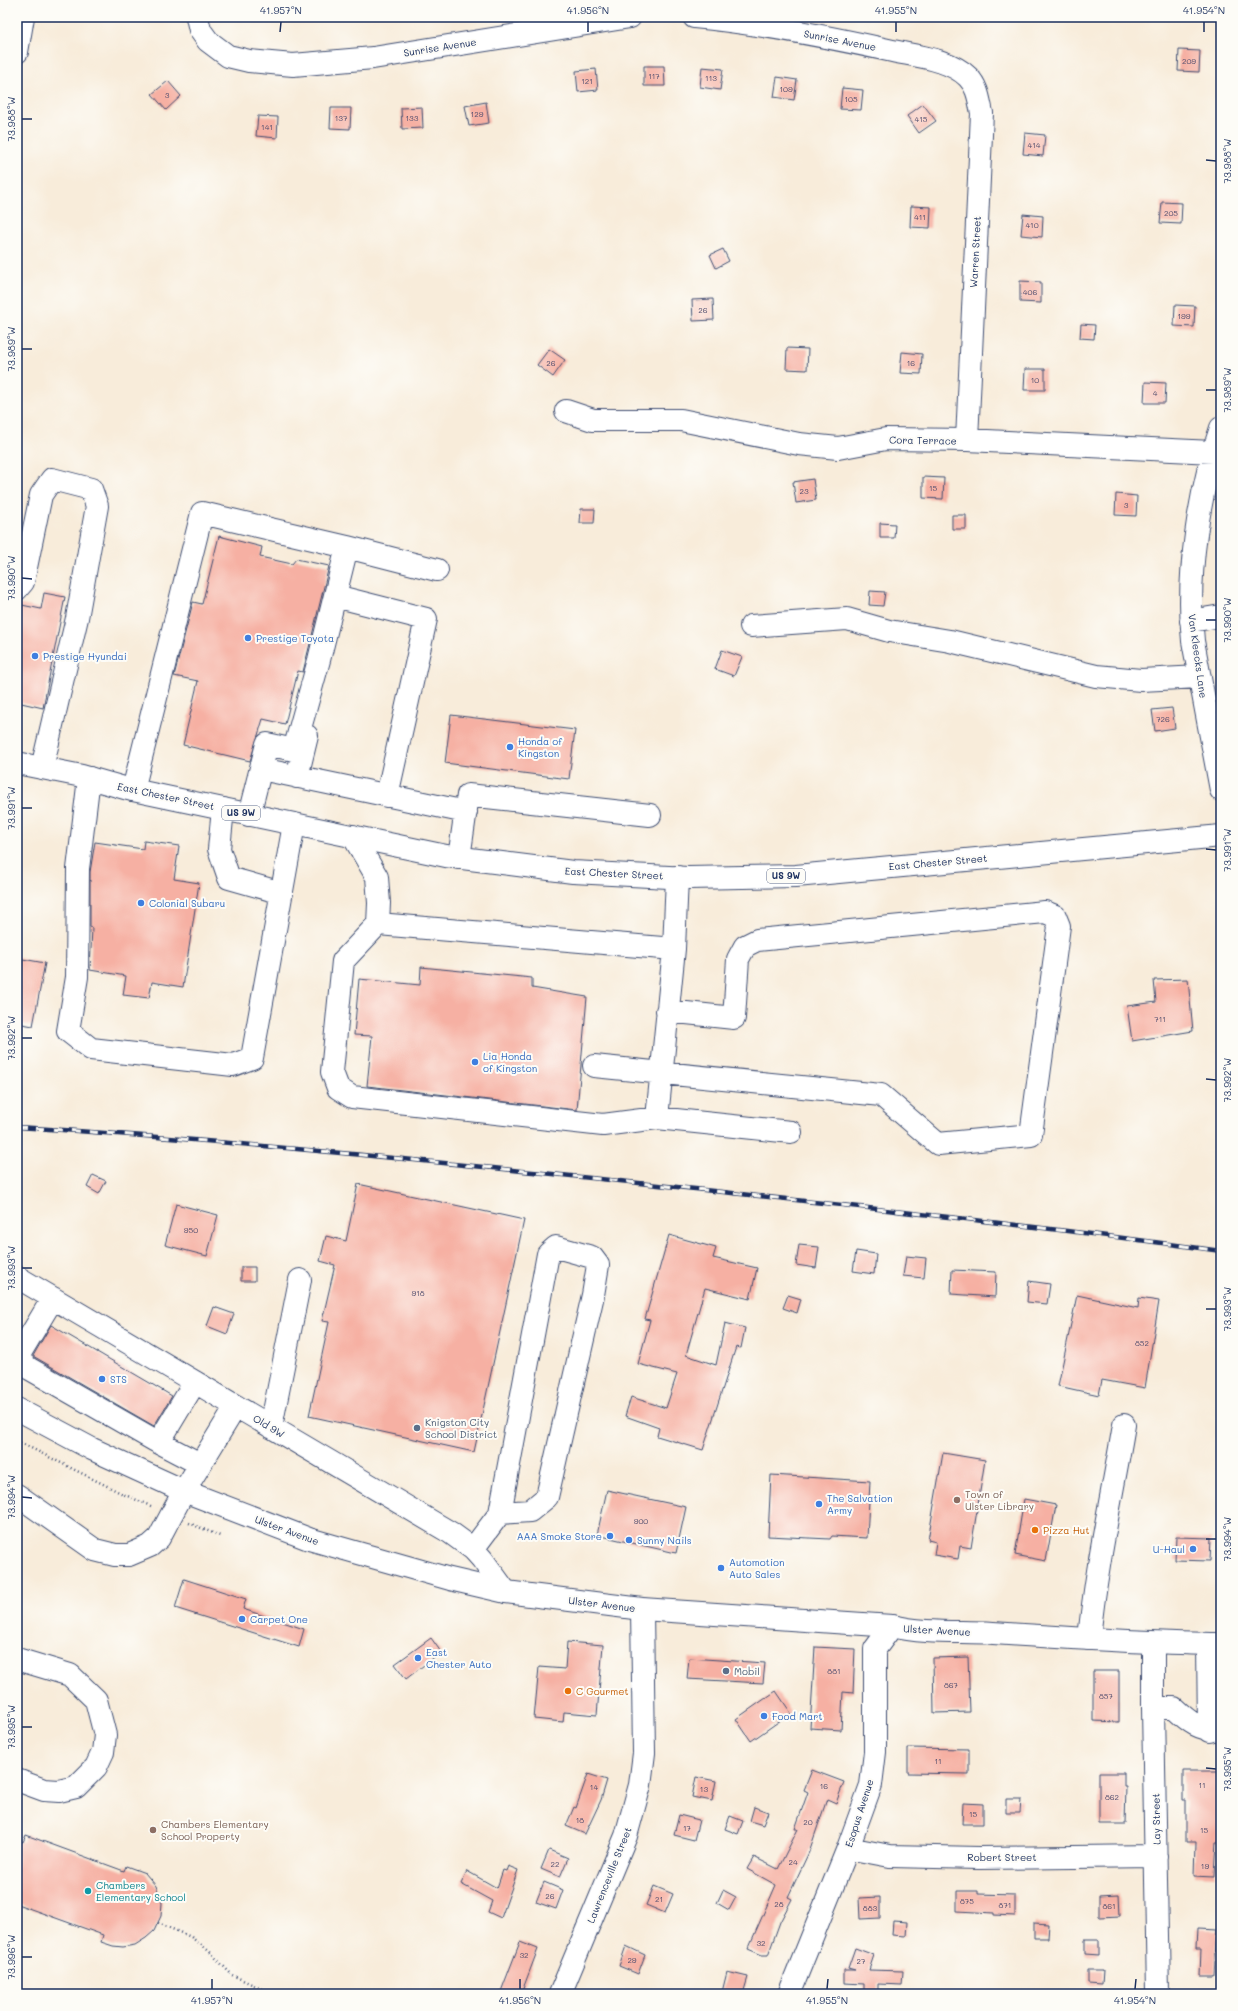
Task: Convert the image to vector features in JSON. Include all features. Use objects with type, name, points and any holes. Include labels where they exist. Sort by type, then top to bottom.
[{"type":"street","points":[[17,52],[23,17]]},
{"type":"street","name":"Sunrise Avenue","points":[[197,17],[200,30],[208,41],[228,56],[249,61],[293,65],[373,58],[630,17]]},
{"type":"street","name":"Sunrise Avenue","points":[[694,17],[824,26],[939,61],[959,70]]},
{"type":"street","name":"Warren Street","points":[[959,70],[968,77],[977,90],[982,113],[967,440]]},
{"type":"street","name":"Cora Terrace","points":[[566,411],[593,420],[681,420],[799,444],[838,448],[886,439],[967,440],[1213,452]]},
{"type":"street","name":"Van Kleecks Lane","points":[[1221,428],[1213,452],[1191,575],[1191,621],[1221,790]]},
{"type":"street","points":[[17,589],[23,582],[41,495],[52,480],[91,489],[97,506],[86,573],[78,618],[42,768]]},
{"type":"street","points":[[133,790],[202,512],[437,570]]},
{"type":"street","points":[[297,777],[343,598],[351,549]]},
{"type":"street","points":[[249,815],[267,744],[294,750],[351,549]]},
{"type":"street","points":[[343,598],[426,619],[387,796]]},
{"type":"street","points":[[1191,621],[1221,616]]},
{"type":"street","points":[[751,626],[847,619],[889,631],[950,641],[1096,676],[1141,680],[1200,677]]},
{"type":"street","name":"East Chester Street","points":[[17,763],[249,815],[459,858],[573,872],[677,877],[796,876],[1221,836]]},
{"type":"street","points":[[261,769],[466,812]]},
{"type":"street","points":[[89,778],[78,869],[77,977],[68,1031],[91,1049],[233,1064],[252,1058],[294,824]]},
{"type":"street","points":[[459,858],[468,795],[650,815]]},
{"type":"street","points":[[223,809],[219,848],[229,878],[282,893]]},
{"type":"street","points":[[353,836],[377,877],[379,903],[378,924],[343,961],[332,1072],[338,1088],[352,1097],[603,1125],[656,1118],[792,1132]]},
{"type":"street","points":[[656,1118],[674,949],[677,877]]},
{"type":"street","points":[[594,1066],[881,1095],[938,1144],[1030,1135],[1059,926],[1055,916],[1045,912],[757,940],[745,946],[738,959],[734,1018],[667,1012]]},
{"type":"street","points":[[378,924],[674,949]]},
{"type":"street","points":[[473,1549],[500,1513],[548,1254],[556,1247],[592,1257],[598,1264],[593,1295],[547,1497],[530,1512],[500,1513]]},
{"type":"street","name":"Old 9W","points":[[17,1277],[451,1533],[473,1549],[506,1592]]},
{"type":"street","points":[[270,1427],[300,1280]]},
{"type":"street","points":[[53,1298],[20,1353],[19,1358],[22,1362],[30,1370],[200,1464]]},
{"type":"street","points":[[159,1442],[195,1382]]},
{"type":"street","points":[[17,1495],[95,1550],[115,1555],[129,1555],[150,1546],[159,1538],[173,1515],[184,1491],[236,1406]]},
{"type":"street","name":"Ulster Avenue","points":[[17,1409],[92,1449],[184,1491],[309,1539],[450,1579],[506,1592],[642,1609],[892,1626],[910,1630],[978,1632],[1154,1643],[1214,1644]]},
{"type":"street","points":[[1089,1639],[1094,1591],[1105,1538],[1124,1425]]},
{"type":"street","name":"Lawrenceville Street","points":[[560,1994],[626,1836],[640,1786],[644,1753],[642,1609]]},
{"type":"street","name":"Esopus Avenue","points":[[789,1994],[848,1848],[871,1785],[875,1752],[875,1649],[892,1626]]},
{"type":"street","name":"Lay Street","points":[[1154,1643],[1153,1708],[1158,1994]]},
{"type":"street","points":[[1153,1708],[1174,1708],[1188,1722],[1215,1730],[1214,1644]]},
{"type":"street","points":[[17,1659],[70,1676],[96,1700],[105,1735],[103,1752],[96,1767],[76,1787],[59,1791],[44,1790],[17,1780]]},
{"type":"street","name":"Robert Street","points":[[848,1848],[890,1856],[1156,1856]]},
{"type":"path","points":[[17,1441],[123,1494],[220,1536]]},
{"type":"path","points":[[158,1923],[191,1937],[209,1951],[232,1975],[273,1994]]},
{"type":"building","points":[[1179,50],[1200,51],[1199,72],[1178,71]]},
{"type":"building","points":[[644,66],[664,66],[665,86],[644,86]]},
{"type":"building","points":[[702,67],[723,69],[720,90],[700,87]]},
{"type":"building","points":[[596,69],[598,90],[578,92],[576,71]]},
{"type":"building","points":[[777,77],[797,80],[794,100],[774,97]]},
{"type":"building","points":[[168,81],[181,96],[166,110],[152,94]]},
{"type":"building","points":[[842,88],[863,90],[861,110],[840,109]]},
{"type":"building","points":[[486,102],[489,123],[469,126],[465,106]]},
{"type":"building","points":[[923,104],[936,121],[919,133],[907,116]]},
{"type":"building","points":[[422,107],[423,128],[402,129],[401,108]]},
{"type":"building","points":[[331,108],[351,108],[350,129],[330,128]]},
{"type":"building","points":[[258,116],[278,117],[277,138],[256,136]]},
{"type":"building","points":[[1025,133],[1045,135],[1043,156],[1023,154]]},
{"type":"building","points":[[1162,202],[1182,203],[1181,224],[1160,223]]},
{"type":"building","points":[[911,206],[931,207],[930,228],[910,227]]},
{"type":"building","points":[[1023,214],[1043,216],[1042,237],[1021,235]]},
{"type":"building","points":[[723,249],[729,261],[716,268],[710,255]]},
{"type":"building","points":[[1020,281],[1041,282],[1041,303],[1020,302]]},
{"type":"building","points":[[713,299],[714,320],[693,321],[692,300]]},
{"type":"building","points":[[1175,305],[1195,306],[1194,327],[1174,326]]},
{"type":"building","points":[[1081,324],[1095,325],[1094,339],[1080,338]]},
{"type":"building","points":[[787,348],[808,349],[807,370],[786,369]]},
{"type":"building","points":[[549,349],[565,360],[553,377],[537,365]]},
{"type":"building","points":[[902,352],[922,354],[921,374],[900,373]]},
{"type":"building","points":[[1025,369],[1045,369],[1045,390],[1024,390]]},
{"type":"building","points":[[1145,382],[1166,383],[1165,403],[1144,403]]},
{"type":"building","points":[[923,477],[944,478],[943,499],[923,498]]},
{"type":"building","points":[[813,479],[816,500],[796,503],[793,482]]},
{"type":"building","points":[[1116,494],[1137,496],[1136,516],[1115,515]]},
{"type":"building","points":[[581,509],[595,509],[594,523],[580,523]]},
{"type":"building","points":[[952,515],[966,515],[966,529],[952,529]]},
{"type":"building","points":[[880,523],[895,524],[894,538],[880,538]]},
{"type":"building","name":"Prestige Toyota","points":[[219,536],[262,547],[260,557],[292,564],[296,559],[329,566],[303,672],[298,671],[285,724],[263,719],[250,761],[183,745],[198,681],[174,676],[193,602],[202,604]]},
{"type":"building","points":[[870,591],[885,592],[883,606],[869,605]]},
{"type":"building","name":"Prestige Hyundai","points":[[44,593],[65,597],[43,708],[17,702],[17,604],[41,609]]},
{"type":"building","points":[[722,650],[742,657],[734,676],[715,669]]},
{"type":"building","points":[[1172,708],[1175,728],[1155,731],[1152,710]]},
{"type":"building","name":"Honda of Kingston","points":[[451,715],[575,730],[569,779],[445,763]]},
{"type":"building","name":"Colonial Subaru","points":[[144,841],[179,846],[174,879],[199,883],[183,987],[152,982],[149,998],[123,995],[126,976],[90,970],[92,928],[90,927],[90,872],[95,842],[143,849]]},
{"type":"building","points":[[17,958],[45,963],[33,1026],[17,1023]]},
{"type":"building","name":"Lia Honda of Kingston","points":[[421,967],[532,978],[532,988],[587,997],[577,1110],[367,1086],[372,1036],[354,1035],[359,979],[420,985]]},
{"type":"building","points":[[1188,979],[1193,1031],[1132,1041],[1127,1006],[1156,1002],[1154,980]]},
{"type":"building","points":[[93,1175],[106,1181],[99,1194],[87,1187]]},
{"type":"building","points":[[358,1184],[524,1220],[474,1452],[309,1416],[329,1322],[322,1321],[335,1265],[320,1261],[326,1236],[346,1241]]},
{"type":"building","points":[[176,1204],[218,1215],[207,1256],[165,1245]]},
{"type":"building","points":[[669,1235],[716,1248],[713,1258],[757,1268],[750,1299],[705,1288],[686,1355],[716,1365],[725,1323],[745,1328],[741,1348],[736,1347],[703,1450],[657,1436],[659,1428],[625,1416],[631,1397],[666,1408],[677,1374],[638,1364],[650,1320],[645,1319]]},
{"type":"building","points":[[799,1245],[819,1247],[816,1268],[796,1265]]},
{"type":"building","points":[[856,1251],[876,1254],[874,1274],[853,1271]]},
{"type":"building","points":[[906,1256],[926,1258],[924,1278],[903,1276]]},
{"type":"building","points":[[241,1267],[255,1267],[255,1281],[241,1281]]},
{"type":"building","points":[[952,1270],[996,1272],[995,1297],[951,1294]]},
{"type":"building","points":[[1029,1281],[1050,1284],[1047,1304],[1027,1302]]},
{"type":"building","points":[[788,1295],[801,1299],[797,1313],[783,1308]]},
{"type":"building","points":[[1077,1295],[1138,1308],[1139,1298],[1159,1301],[1145,1388],[1102,1380],[1099,1395],[1058,1386]]},
{"type":"building","points":[[214,1307],[234,1314],[227,1334],[207,1326]]},
{"type":"building","name":"STS","points":[[51,1325],[172,1396],[154,1426],[33,1356]]},
{"type":"building","name":"Town of Ulster Library","points":[[943,1453],[985,1460],[971,1548],[960,1546],[958,1559],[934,1555],[936,1542],[928,1540]]},
{"type":"building","name":"The Salvation Army","points":[[771,1475],[870,1481],[867,1538],[832,1536],[830,1539],[768,1536]]},
{"type":"building","points":[[607,1490],[686,1507],[676,1553],[597,1535]]},
{"type":"building","name":"Pizza Hut","points":[[1024,1499],[1056,1505],[1046,1561],[1015,1555]]},
{"type":"building","name":"U-Haul","points":[[1176,1537],[1211,1538],[1210,1561],[1175,1560]]},
{"type":"building","name":"Carpet One","points":[[184,1579],[246,1599],[243,1609],[304,1629],[299,1647],[175,1608]]},
{"type":"building","name":"East Chester Auto","points":[[431,1638],[441,1652],[406,1679],[395,1664]]},
{"type":"building","name":"C Gourmet","points":[[567,1642],[603,1645],[597,1715],[564,1712],[563,1722],[534,1719],[539,1667],[565,1669]]},
{"type":"building","points":[[815,1647],[855,1649],[853,1693],[843,1692],[841,1730],[810,1728]]},
{"type":"building","points":[[968,1657],[970,1712],[934,1713],[933,1658]]},
{"type":"building","name":"Mobil","points":[[689,1658],[765,1663],[763,1683],[687,1679]]},
{"type":"building","points":[[1093,1671],[1119,1671],[1119,1722],[1093,1721]]},
{"type":"building","name":"Food Mart","points":[[776,1691],[791,1713],[751,1741],[736,1719]]},
{"type":"building","points":[[908,1748],[969,1749],[969,1774],[908,1773]]},
{"type":"building","points":[[812,1770],[844,1782],[836,1803],[827,1799],[809,1852],[788,1897],[792,1899],[780,1922],[768,1955],[762,1955],[748,1949],[776,1885],[747,1869],[754,1857],[778,1869],[798,1829],[795,1829],[808,1792],[804,1790]]},
{"type":"building","points":[[1183,1771],[1221,1771],[1221,1842],[1216,1842],[1214,1877],[1194,1876],[1195,1842],[1186,1842],[1186,1800],[1183,1800]]},
{"type":"building","points":[[1099,1773],[1124,1773],[1124,1786],[1126,1786],[1125,1824],[1099,1824]]},
{"type":"building","points":[[588,1774],[607,1780],[601,1800],[585,1834],[566,1826],[574,1807],[576,1808]]},
{"type":"building","points":[[696,1777],[716,1781],[712,1801],[692,1797]]},
{"type":"building","points":[[1006,1799],[1021,1799],[1020,1813],[1006,1813]]},
{"type":"building","points":[[963,1803],[983,1804],[983,1824],[962,1824]]},
{"type":"building","points":[[754,1807],[768,1812],[763,1825],[750,1821]]},
{"type":"building","points":[[679,1815],[699,1820],[694,1840],[674,1835]]},
{"type":"building","points":[[730,1816],[743,1821],[738,1834],[725,1829]]},
{"type":"building","name":"Chambers Elementary School","points":[[26,1835],[124,1871],[126,1866],[145,1873],[156,1886],[162,1903],[161,1916],[154,1931],[135,1945],[123,1947],[113,1946],[101,1942],[103,1935],[17,1904],[17,1840],[23,1842]]},
{"type":"building","points":[[549,1850],[568,1858],[560,1877],[541,1869]]},
{"type":"building","points":[[508,1866],[518,1870],[501,1918],[488,1912],[492,1901],[461,1884],[467,1871],[497,1888],[503,1870],[506,1871]]},
{"type":"building","points":[[544,1882],[563,1890],[556,1909],[536,1902]]},
{"type":"building","points":[[654,1886],[673,1894],[665,1913],[646,1905]]},
{"type":"building","points":[[723,1890],[736,1897],[729,1910],[717,1903]]},
{"type":"building","points":[[957,1891],[978,1891],[978,1894],[1015,1895],[1015,1916],[957,1911]]},
{"type":"building","points":[[1119,1895],[1120,1916],[1099,1917],[1099,1896]]},
{"type":"building","points":[[880,1897],[880,1918],[860,1919],[859,1898]]},
{"type":"building","points":[[893,1921],[907,1922],[906,1936],[892,1935]]},
{"type":"building","points":[[1034,1923],[1049,1924],[1048,1938],[1034,1938]]},
{"type":"building","points":[[1197,1929],[1218,1930],[1215,1974],[1200,1974],[1201,1950],[1196,1950]]},
{"type":"building","points":[[1085,1940],[1099,1940],[1099,1955],[1085,1954]]},
{"type":"building","points":[[520,1942],[538,1949],[521,1994],[500,1994]]},
{"type":"building","points":[[626,1946],[645,1955],[638,1974],[619,1966]]},
{"type":"building","points":[[855,1948],[874,1955],[869,1970],[903,1971],[902,1985],[878,1984],[878,1994],[864,1994],[864,1984],[844,1983],[844,1970],[855,1970],[848,1968]]},
{"type":"building","points":[[1088,1970],[1103,1970],[1102,1985],[1088,1984]]},
{"type":"building","points":[[727,1972],[748,1977],[743,1994],[722,1992]]},
{"type":"railway","points":[[17,1127],[265,1146],[512,1170],[949,1217],[1221,1251]]},
{"type":"place","name":"Prestige Toyota","points":[[248,638]]},
{"type":"place","name":"Prestige Hyundai","points":[[35,656]]},
{"type":"place","name":"Honda of Kingston","points":[[510,747]]},
{"type":"place","name":"Colonial Subaru","points":[[141,903]]},
{"type":"place","name":"Lia Honda of Kingston","points":[[475,1062]]},
{"type":"place","name":"STS","points":[[102,1379]]},
{"type":"place","name":"Knigston City School District","points":[[417,1428]]},
{"type":"place","name":"Town of Ulster Library","points":[[957,1500]]},
{"type":"place","name":"The Salvation Army","points":[[819,1504]]},
{"type":"place","name":"Pizza Hut","points":[[1035,1530]]},
{"type":"place","name":"AAA Smoke Store","points":[[610,1536]]},
{"type":"place","name":"Sunny Nails","points":[[629,1540]]},
{"type":"place","name":"U-Haul","points":[[1193,1549]]},
{"type":"place","name":"Automotion Auto Sales","points":[[721,1568]]},
{"type":"place","name":"Carpet One","points":[[242,1619]]},
{"type":"place","name":"East Chester Auto","points":[[418,1658]]},
{"type":"place","name":"Mobil","points":[[726,1671]]},
{"type":"place","name":"C Gourmet","points":[[568,1691]]},
{"type":"place","name":"Food Mart","points":[[764,1716]]},
{"type":"place","name":"Chambers Elementary School Property","points":[[153,1830]]},
{"type":"place","name":"Chambers Elementary School","points":[[88,1891]]}]
